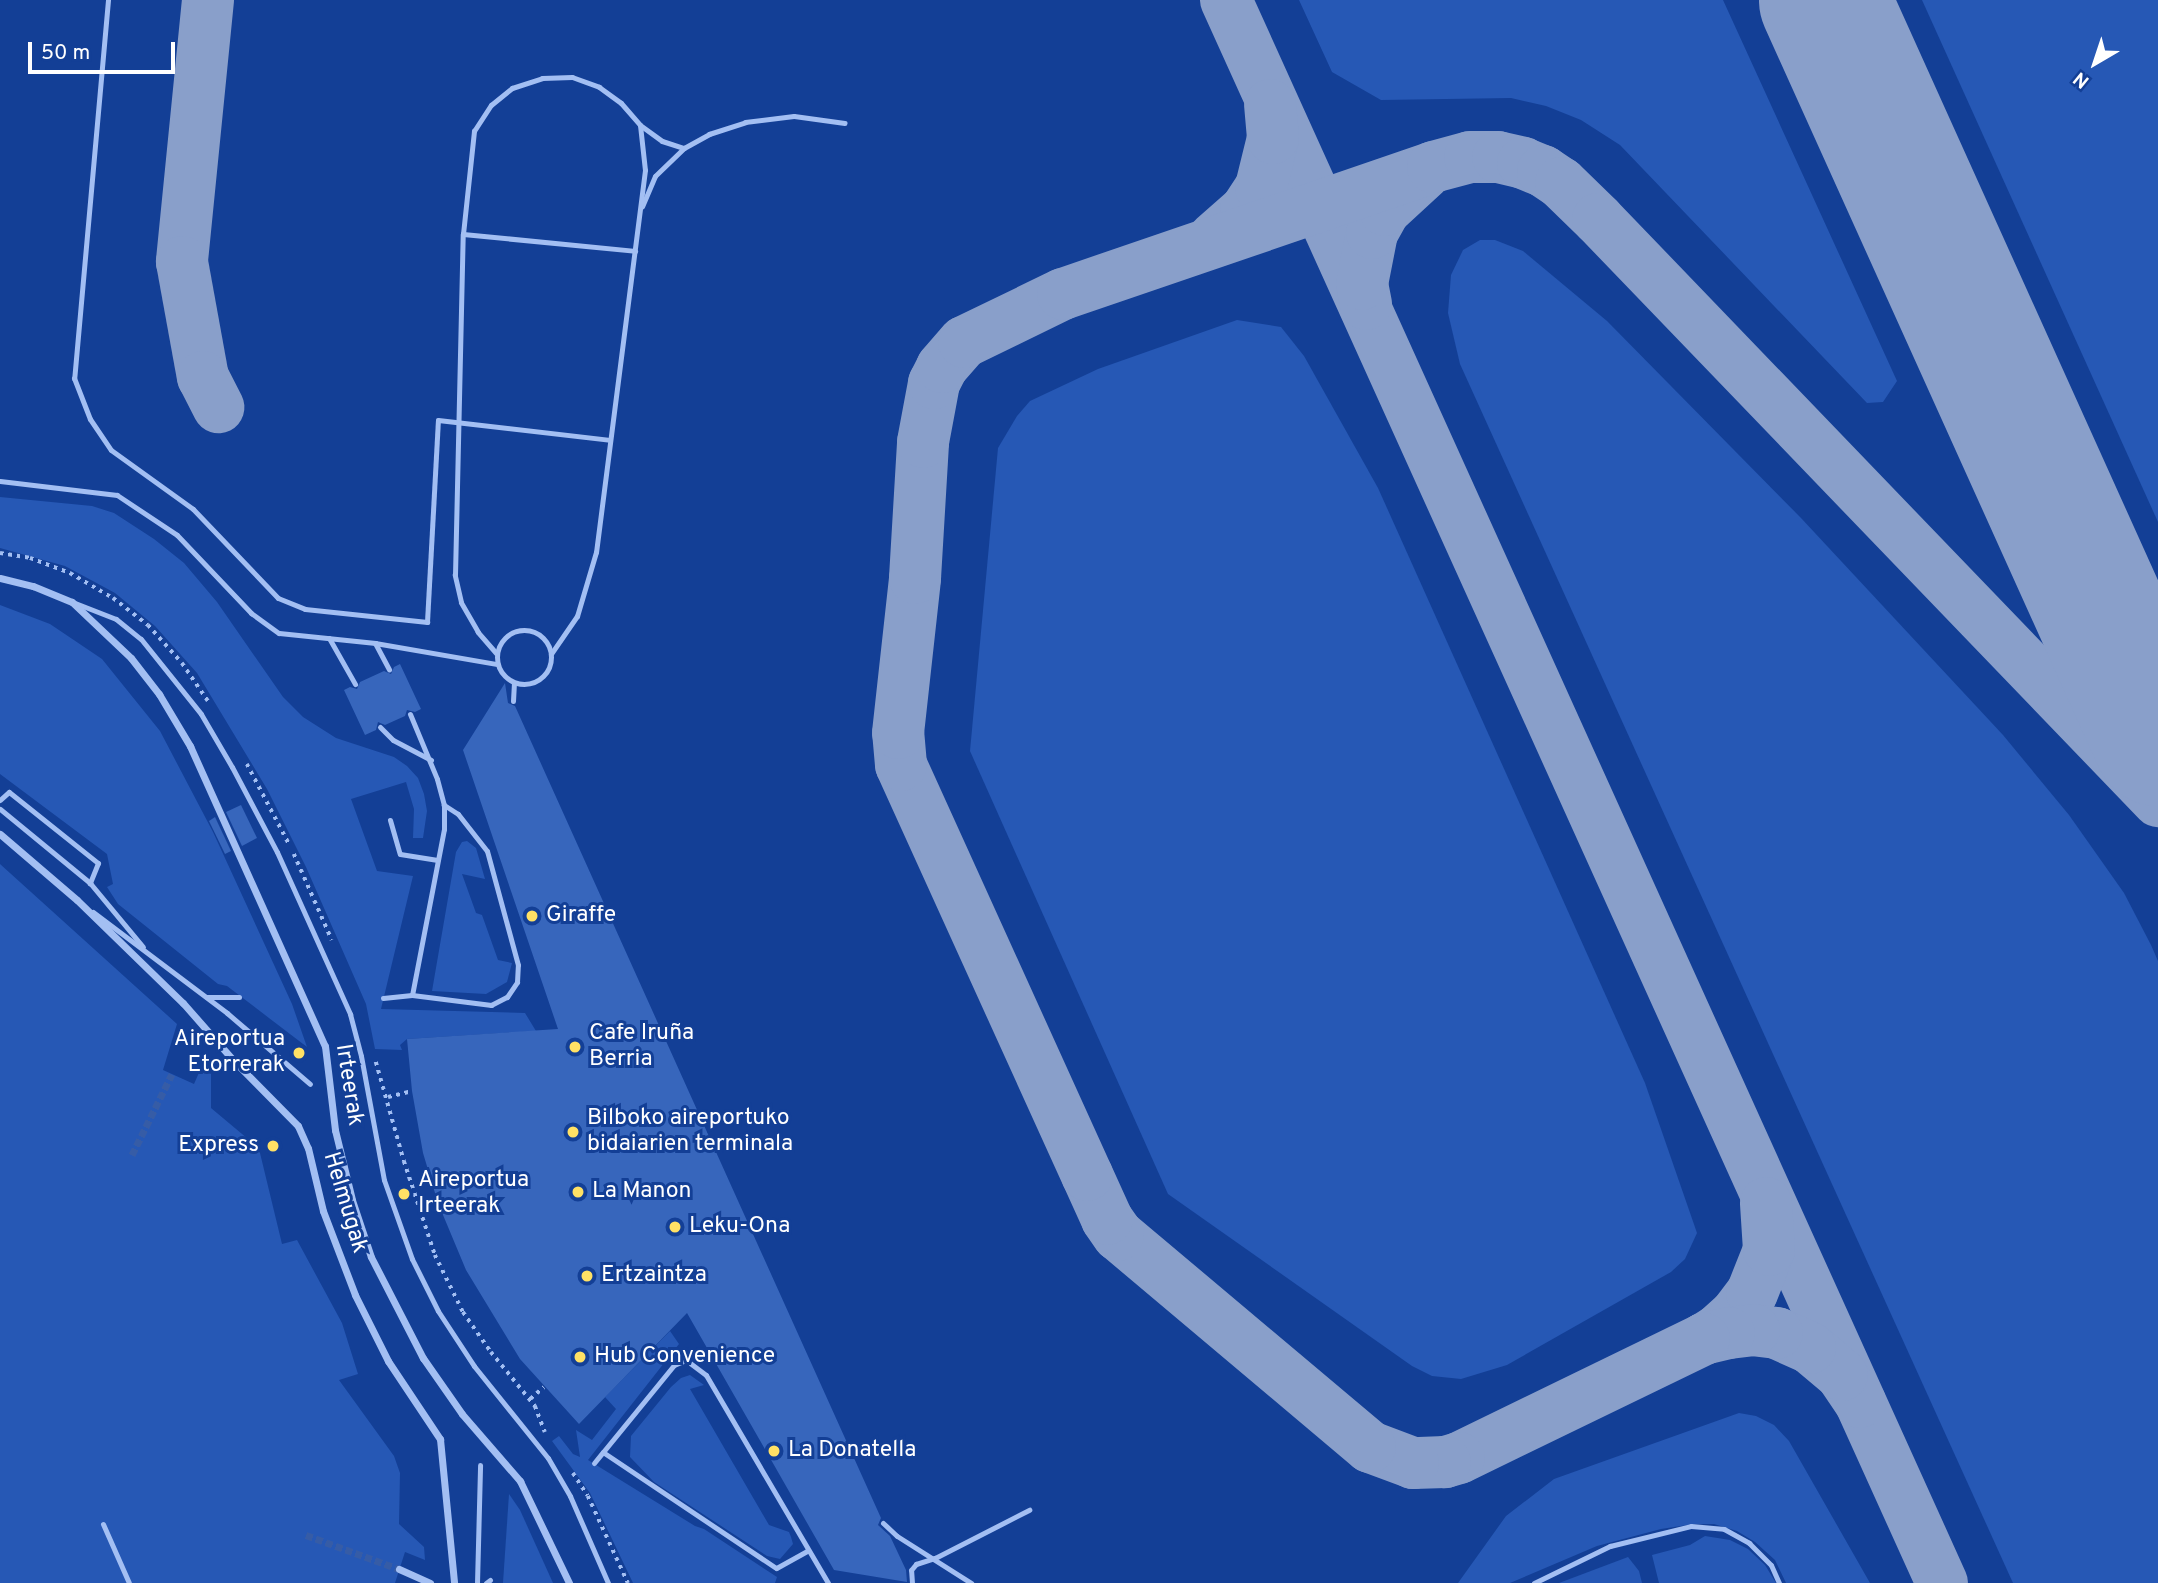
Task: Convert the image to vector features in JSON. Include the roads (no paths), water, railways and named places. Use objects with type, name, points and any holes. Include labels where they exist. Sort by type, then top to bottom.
[{"type":"street","points":[[0,578],[72,602]]},
{"type":"street","name":"Irteerak","points":[[72,602],[131,658],[159,694],[190,746],[324,1046],[335,1130],[352,1200],[371,1257],[422,1358],[462,1414],[520,1481],[569,1583]]},
{"type":"street","name":"Helmugak","points":[[0,834],[77,900],[183,1003],[234,1061],[298,1126],[307,1148],[326,1220],[361,1307],[388,1361],[440,1439],[454,1583]]},
{"type":"street","points":[[400,1569],[430,1583]]},
{"type":"lane","points":[[108,0],[74,378],[90,419],[111,450],[193,509],[278,598],[305,609],[427,622],[438,420],[460,425],[610,440]]},
{"type":"lane","points":[[496,653],[478,632],[461,602],[455,575],[463,234],[474,131],[491,104],[512,88],[542,78],[572,77],[599,87],[621,103],[640,125],[662,141],[684,148]]},
{"type":"lane","points":[[640,212],[655,176],[684,148],[709,134],[745,122],[794,116],[845,123]]},
{"type":"lane","points":[[551,654],[546,642],[537,633],[524,630],[511,633],[501,641],[496,653],[501,672],[514,683],[528,684],[541,678],[549,667],[551,654],[577,616],[596,552],[645,170],[640,125]]},
{"type":"lane","points":[[463,234],[635,251]]},
{"type":"lane","points":[[0,481],[117,495],[177,536],[251,613],[279,633],[375,643],[497,664]]},
{"type":"lane","points":[[72,602],[116,619],[141,639],[201,714],[232,766],[277,852],[350,1014],[361,1056],[384,1181],[412,1259],[438,1311],[474,1366],[548,1458],[570,1496],[608,1583]]},
{"type":"lane","points":[[329,638],[355,684]]},
{"type":"lane","points":[[375,643],[388,669]]},
{"type":"lane","points":[[513,701],[514,683]]},
{"type":"lane","points":[[410,714],[431,760],[444,805],[444,829],[412,995]]},
{"type":"lane","points":[[380,727],[394,740],[431,760]]},
{"type":"lane","points":[[0,800],[9,792],[98,863],[90,883]]},
{"type":"lane","points":[[383,998],[412,995],[491,1004],[507,997],[517,982],[518,965],[486,851],[458,814],[444,805]]},
{"type":"lane","points":[[0,809],[90,883],[153,957]]},
{"type":"lane","points":[[390,820],[400,854],[438,860]]},
{"type":"lane","points":[[77,900],[205,997],[310,1084]]},
{"type":"lane","points":[[205,997],[239,997]]},
{"type":"lane","points":[[594,1463],[674,1365],[686,1360],[706,1375],[828,1583]]},
{"type":"lane","points":[[603,1452],[776,1568],[807,1550]]},
{"type":"lane","points":[[477,1583],[480,1465]]},
{"type":"lane","points":[[912,1583],[911,1570],[916,1564],[935,1558],[1029,1510]]},
{"type":"lane","points":[[883,1523],[897,1536],[971,1583]]},
{"type":"lane","points":[[103,1524],[129,1583]]},
{"type":"lane","points":[[1534,1583],[1610,1546],[1691,1526],[1724,1529],[1749,1543],[1771,1565],[1779,1583]]},
{"type":"tunnel","points":[[132,1155],[172,1074]]},
{"type":"tunnel","points":[[306,1535],[399,1569]]},
{"type":"place","name":"Giraffe","points":[[532,916]]},
{"type":"place","name":"Cafe Iruña Berria","points":[[575,1047]]},
{"type":"place","name":"Aireportua Etorrerak","points":[[299,1053]]},
{"type":"place","name":"Bilboko aireportuko bidaiarien terminala","points":[[573,1132]]},
{"type":"place","name":"Express","points":[[273,1146]]},
{"type":"place","name":"La Manon","points":[[578,1192]]},
{"type":"place","name":"Aireportua Irteerak","points":[[404,1194]]},
{"type":"place","name":"Leku-Ona","points":[[675,1227]]},
{"type":"place","name":"Ertzaintza","points":[[587,1276]]},
{"type":"place","name":"Hub Convenience","points":[[580,1357]]},
{"type":"place","name":"La Donatella","points":[[774,1451]]}]
